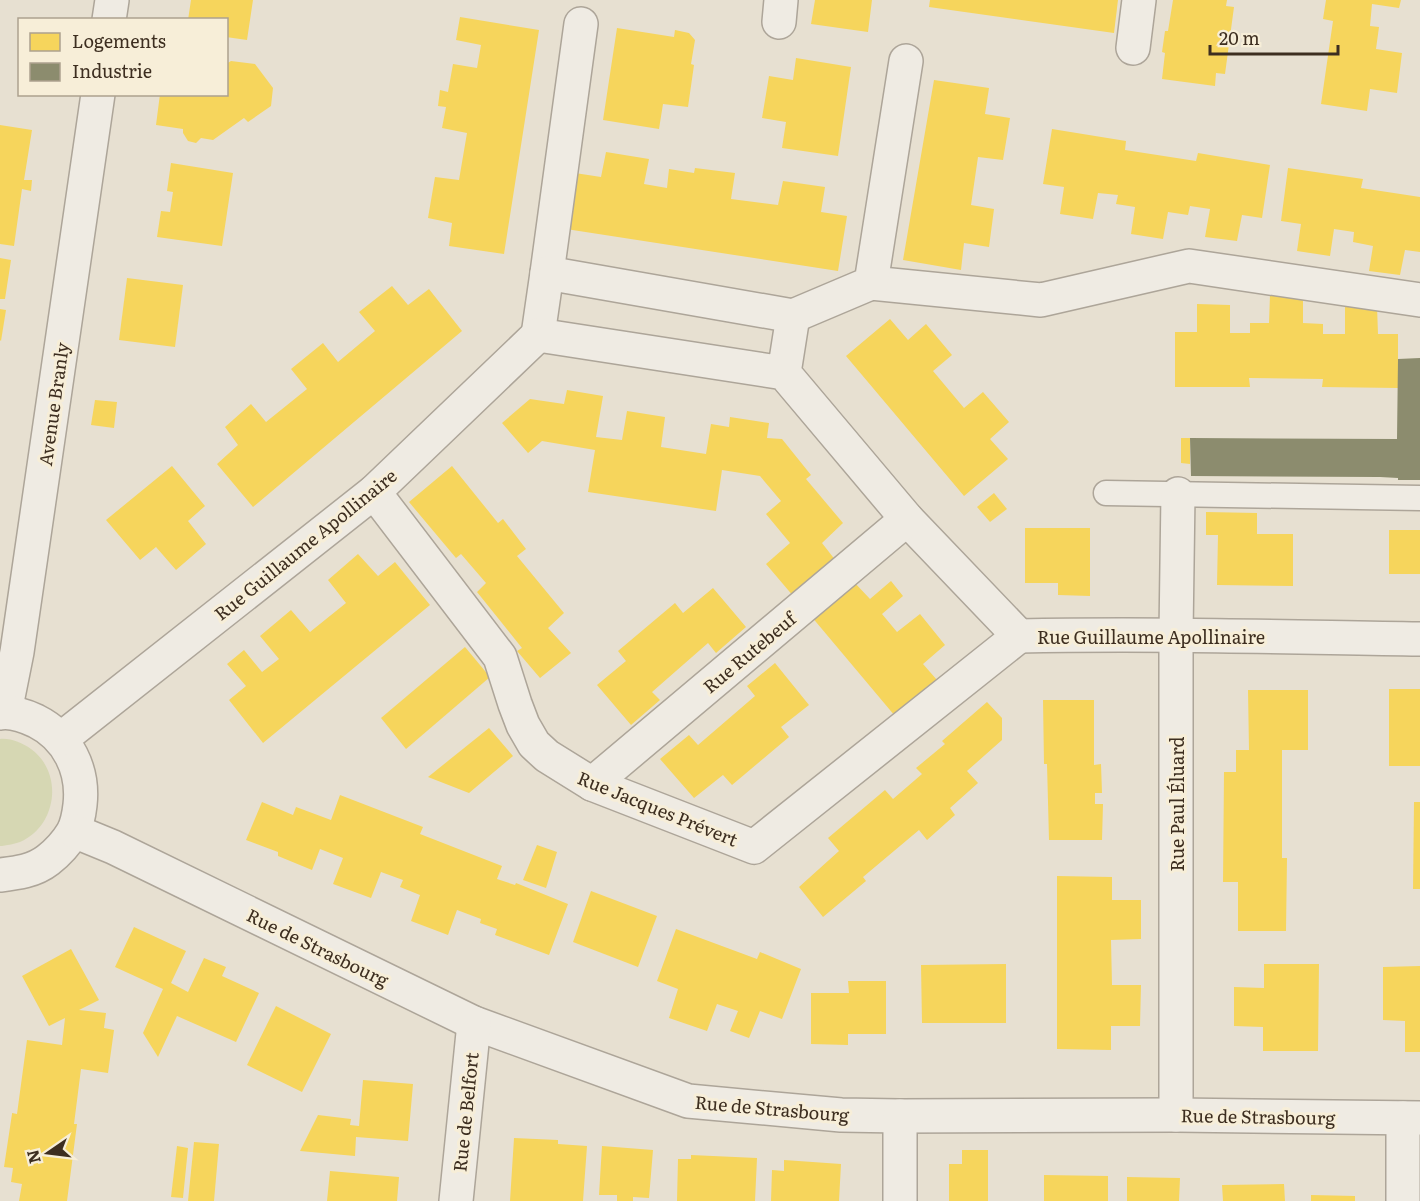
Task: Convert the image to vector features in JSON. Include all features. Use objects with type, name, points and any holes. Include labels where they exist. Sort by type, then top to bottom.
[{"type":"street","points":[[109,18],[112,0]]},
{"type":"street","points":[[1133,48],[1139,0]]},
{"type":"street","points":[[581,24],[538,335],[784,373],[794,316]]},
{"type":"street","points":[[871,283],[906,61]]},
{"type":"street","name":"Avenue Branly","points":[[3,712],[19,640],[98,96]]},
{"type":"street","points":[[546,273],[794,316],[871,283],[1041,300],[1190,266],[1420,300]]},
{"type":"street","name":"Rue Guillaume Apollinaire","points":[[61,739],[374,492],[538,335]]},
{"type":"street","name":"Rue Guillaume Apollinaire","points":[[784,373],[907,519],[1018,636],[1176,634],[1420,639]]},
{"type":"street","name":"Rue Jacques Prévert","points":[[374,492],[500,657],[514,704],[534,744],[562,767],[592,784],[754,848],[1018,636]]},
{"type":"street","name":"Rue Paul Éluard","points":[[1176,1115],[1178,494]]},
{"type":"street","name":"Rue Rutebeuf","points":[[592,784],[907,519]]},
{"type":"street","points":[[0,875],[22,873],[47,861],[66,842],[74,831],[82,790],[76,763],[61,739],[45,725],[26,716],[3,712]]},
{"type":"street","name":"Rue de Strasbourg","points":[[74,831],[113,847],[474,1023],[688,1101],[841,1115],[1411,1118]]},
{"type":"street","name":"Rue de Belfort","points":[[456,1201],[474,1023]]},
{"type":"street","points":[[900,1116],[900,1201]]},
{"type":"street","points":[[1403,1201],[1411,1118]]},
{"type":"lane","points":[[1106,493],[1420,498]]},
{"type":"green space","points":[[0,739],[16,741],[31,749],[42,759],[52,785],[52,798],[42,824],[20,842],[2,846],[0,846]]},
{"type":"building: Logements","points":[[191,0],[253,0],[247,40],[228,37],[228,18],[188,18]]},
{"type":"building: Logements","points":[[815,0],[872,0],[868,32],[811,24]]},
{"type":"building: Logements","points":[[930,0],[1118,0],[1114,33],[929,7]]},
{"type":"building: Logements","points":[[1173,0],[1227,0],[1226,6],[1234,7],[1225,74],[1216,73],[1215,86],[1162,79],[1165,53],[1162,52]]},
{"type":"building: Logements","points":[[1326,0],[1401,0],[1399,8],[1372,4],[1370,26],[1379,27],[1376,49],[1402,53],[1397,93],[1370,89],[1367,111],[1321,104],[1333,21],[1323,19]]},
{"type":"building: Logements","points":[[460,17],[539,30],[504,254],[449,246],[452,223],[428,218],[435,177],[459,180],[467,133],[442,128],[446,107],[438,106],[440,90],[448,92],[453,64],[477,68],[481,45],[456,40]]},
{"type":"building: Logements","points":[[617,28],[674,37],[675,30],[689,33],[695,40],[688,107],[663,104],[659,129],[603,120]]},
{"type":"building: Logements","points":[[796,58],[851,67],[838,156],[782,148],[786,122],[762,118],[769,76],[793,80]]},
{"type":"building: Logements","points":[[231,61],[255,64],[273,88],[271,106],[248,122],[244,118],[213,140],[201,138],[196,143],[188,141],[183,129],[156,125],[160,96],[228,96],[228,63]]},
{"type":"building: Logements","points":[[934,80],[989,88],[985,114],[1010,118],[1003,160],[978,157],[971,205],[994,209],[989,247],[964,243],[961,270],[903,260]]},
{"type":"building: Logements","points":[[0,125],[32,130],[24,180],[32,180],[31,191],[22,189],[14,246],[0,244]]},
{"type":"building: Logements","points":[[1052,129],[1126,141],[1125,150],[1196,161],[1198,153],[1270,165],[1262,218],[1242,215],[1237,241],[1205,237],[1210,209],[1190,206],[1188,215],[1168,212],[1163,239],[1131,234],[1135,207],[1116,204],[1118,195],[1098,193],[1093,219],[1060,214],[1064,187],[1043,184]]},
{"type":"building: Logements","points":[[606,152],[649,159],[644,184],[667,188],[669,169],[694,173],[695,168],[735,173],[731,199],[778,205],[783,181],[825,187],[821,212],[847,216],[838,271],[566,229],[575,173],[601,177]]},
{"type":"building: Logements","points":[[171,163],[233,173],[222,246],[157,237],[161,211],[170,212],[173,192],[167,191]]},
{"type":"building: Logements","points":[[1288,168],[1363,179],[1361,188],[1420,197],[1420,252],[1405,250],[1400,275],[1369,271],[1373,246],[1353,242],[1354,232],[1334,229],[1330,256],[1297,251],[1301,224],[1281,221]]},
{"type":"building: Logements","points":[[0,258],[11,260],[5,299],[0,299]]},
{"type":"building: Logements","points":[[127,278],[183,285],[175,347],[119,340]]},
{"type":"building: Logements","points":[[392,286],[408,305],[429,289],[462,331],[253,507],[217,464],[238,445],[225,427],[251,404],[266,422],[307,389],[291,369],[323,343],[338,362],[375,331],[359,312]]},
{"type":"building: Logements","points":[[1270,295],[1303,296],[1303,323],[1323,324],[1323,334],[1345,334],[1345,306],[1377,306],[1378,334],[1398,334],[1398,388],[1322,387],[1323,379],[1249,378],[1250,387],[1175,387],[1175,332],[1197,332],[1197,304],[1230,305],[1230,333],[1250,333],[1250,323],[1269,323]]},
{"type":"building: Logements","points":[[0,309],[6,310],[1,341],[0,340]]},
{"type":"building: Logements","points":[[890,319],[908,340],[926,324],[952,355],[933,371],[964,408],[983,392],[1009,422],[990,439],[1008,459],[964,496],[846,356]]},
{"type":"building: Logements","points":[[567,390],[603,396],[596,437],[622,440],[627,411],[665,417],[661,447],[706,454],[711,424],[729,427],[730,417],[769,423],[767,438],[782,439],[811,475],[806,479],[843,523],[822,543],[836,561],[794,597],[766,564],[790,543],[766,514],[781,501],[760,476],[722,470],[716,511],[588,492],[595,450],[542,441],[528,453],[502,423],[530,399],[564,404]]},
{"type":"building: Logements","points":[[95,400],[117,402],[114,428],[91,425]]},
{"type":"building: Logements","points":[[1181,438],[1190,438],[1190,464],[1181,463]]},
{"type":"building: Logements","points":[[172,466],[205,506],[188,521],[206,544],[176,570],[156,547],[140,560],[106,520]]},
{"type":"building: Logements","points":[[452,466],[498,523],[503,519],[526,549],[517,556],[564,613],[548,628],[571,653],[540,678],[517,651],[522,648],[477,592],[486,583],[461,554],[456,558],[409,502]]},
{"type":"building: Logements","points":[[994,493],[1007,509],[990,522],[977,507]]},
{"type":"building: Logements","points":[[1206,512],[1257,513],[1257,534],[1293,534],[1293,586],[1217,585],[1218,535],[1206,535]]},
{"type":"building: Logements","points":[[1025,528],[1090,528],[1090,596],[1058,595],[1058,583],[1025,583]]},
{"type":"building: Logements","points":[[1389,530],[1420,530],[1420,574],[1389,574]]},
{"type":"building: Logements","points":[[358,554],[378,576],[395,562],[430,605],[263,743],[229,700],[246,686],[227,664],[244,650],[262,672],[279,659],[260,636],[291,610],[310,632],[346,603],[328,580]]},
{"type":"building: Logements","points":[[853,581],[870,599],[891,581],[903,596],[882,614],[897,632],[920,614],[945,645],[923,664],[937,680],[895,716],[811,616]]},
{"type":"building: Logements","points":[[713,588],[746,627],[716,653],[708,643],[652,692],[660,700],[631,725],[597,685],[626,661],[618,651],[675,603],[683,613]]},
{"type":"building: Logements","points":[[465,647],[490,677],[406,749],[381,718]]},
{"type":"building: Logements","points":[[775,663],[809,705],[781,727],[789,737],[732,785],[723,775],[694,798],[660,759],[689,735],[698,745],[755,696],[747,686]]},
{"type":"building: Logements","points":[[1389,689],[1420,689],[1420,766],[1389,766]]},
{"type":"building: Logements","points":[[1248,690],[1308,690],[1308,750],[1282,750],[1282,858],[1287,858],[1286,931],[1238,931],[1238,882],[1223,882],[1224,772],[1236,772],[1236,750],[1249,750]]},
{"type":"building: Logements","points":[[1043,700],[1094,700],[1094,765],[1101,764],[1102,793],[1095,793],[1095,804],[1103,804],[1102,840],[1049,840]]},
{"type":"building: Logements","points":[[987,702],[1002,718],[1002,740],[967,771],[978,783],[950,808],[955,815],[927,840],[919,830],[863,877],[866,881],[823,917],[799,887],[839,851],[828,838],[885,790],[893,799],[922,774],[916,768],[945,744],[942,741]]},
{"type":"building: Logements","points":[[489,728],[513,756],[469,793],[428,777]]},
{"type":"building: Logements","points":[[340,795],[423,827],[420,834],[502,866],[497,879],[515,885],[516,883],[568,904],[549,955],[495,935],[497,929],[480,923],[481,919],[457,910],[448,935],[411,921],[420,895],[400,887],[403,880],[381,872],[371,898],[333,884],[343,858],[320,849],[312,870],[278,856],[278,852],[246,840],[262,802],[293,815],[296,807],[331,820]]},
{"type":"building: Logements","points":[[1414,802],[1420,802],[1420,889],[1413,889]]},
{"type":"building: Logements","points":[[537,845],[557,852],[546,888],[523,880]]},
{"type":"building: Logements","points":[[1057,876],[1112,877],[1112,900],[1141,900],[1141,939],[1111,940],[1112,985],[1141,985],[1140,1026],[1111,1026],[1111,1050],[1057,1049]]},
{"type":"building: Logements","points":[[591,891],[657,916],[638,967],[573,942]]},
{"type":"building: Logements","points":[[134,927],[186,951],[171,983],[188,992],[204,958],[226,967],[222,976],[259,993],[236,1042],[177,1016],[158,1057],[143,1033],[163,989],[115,967]]},
{"type":"building: Logements","points":[[676,929],[757,959],[760,952],[801,969],[782,1019],[760,1011],[749,1038],[730,1031],[738,1011],[717,1004],[707,1031],[669,1018],[678,989],[657,981]]},
{"type":"building: Logements","points":[[71,949],[99,1000],[79,1010],[106,1013],[104,1028],[114,1030],[108,1073],[81,1069],[74,1124],[77,1124],[67,1201],[19,1201],[22,1184],[11,1182],[13,1168],[4,1167],[12,1113],[17,1114],[27,1040],[62,1045],[65,1018],[49,1026],[22,976]]},
{"type":"building: Logements","points":[[1006,964],[1006,1023],[922,1023],[921,965]]},
{"type":"building: Logements","points":[[1264,964],[1319,964],[1318,1051],[1263,1051],[1263,1027],[1234,1026],[1234,987],[1264,988]]},
{"type":"building: Logements","points":[[1420,966],[1420,1052],[1405,1052],[1405,1021],[1383,1020],[1383,967]]},
{"type":"building: Logements","points":[[848,981],[886,981],[886,1034],[848,1034],[848,1045],[811,1044],[811,993],[849,993]]},
{"type":"building: Logements","points":[[276,1006],[331,1034],[302,1092],[247,1065]]},
{"type":"building: Logements","points":[[363,1080],[413,1084],[408,1141],[356,1137],[355,1156],[300,1151],[318,1115],[351,1119],[350,1125],[359,1126]]},
{"type":"building: Logements","points":[[514,1138],[558,1140],[558,1144],[587,1146],[583,1201],[510,1201]]},
{"type":"building: Logements","points":[[194,1142],[219,1144],[214,1201],[188,1201]]},
{"type":"building: Logements","points":[[177,1146],[188,1148],[183,1198],[171,1197]]},
{"type":"building: Logements","points":[[602,1146],[653,1150],[649,1198],[633,1197],[633,1201],[617,1201],[617,1195],[599,1195]]},
{"type":"building: Logements","points":[[962,1150],[988,1150],[988,1201],[949,1201],[949,1164],[962,1164]]},
{"type":"building: Logements","points":[[691,1155],[757,1158],[755,1201],[677,1201],[678,1159],[691,1159]]},
{"type":"building: Logements","points":[[784,1160],[841,1164],[839,1201],[771,1201],[772,1170],[784,1171]]},
{"type":"building: Logements","points":[[330,1171],[399,1177],[397,1201],[327,1201]]},
{"type":"building: Logements","points":[[1044,1175],[1108,1176],[1108,1201],[1044,1201]]},
{"type":"building: Logements","points":[[1127,1177],[1180,1178],[1179,1201],[1127,1201]]},
{"type":"building: Logements","points":[[1284,1184],[1285,1201],[1223,1201],[1222,1185]]},
{"type":"building: Logements","points":[[1311,1195],[1355,1196],[1355,1201],[1311,1201]]},
{"type":"building: Industrie","points":[[1420,358],[1420,480],[1380,477],[1191,476],[1190,438],[1397,439],[1398,359]]}]
